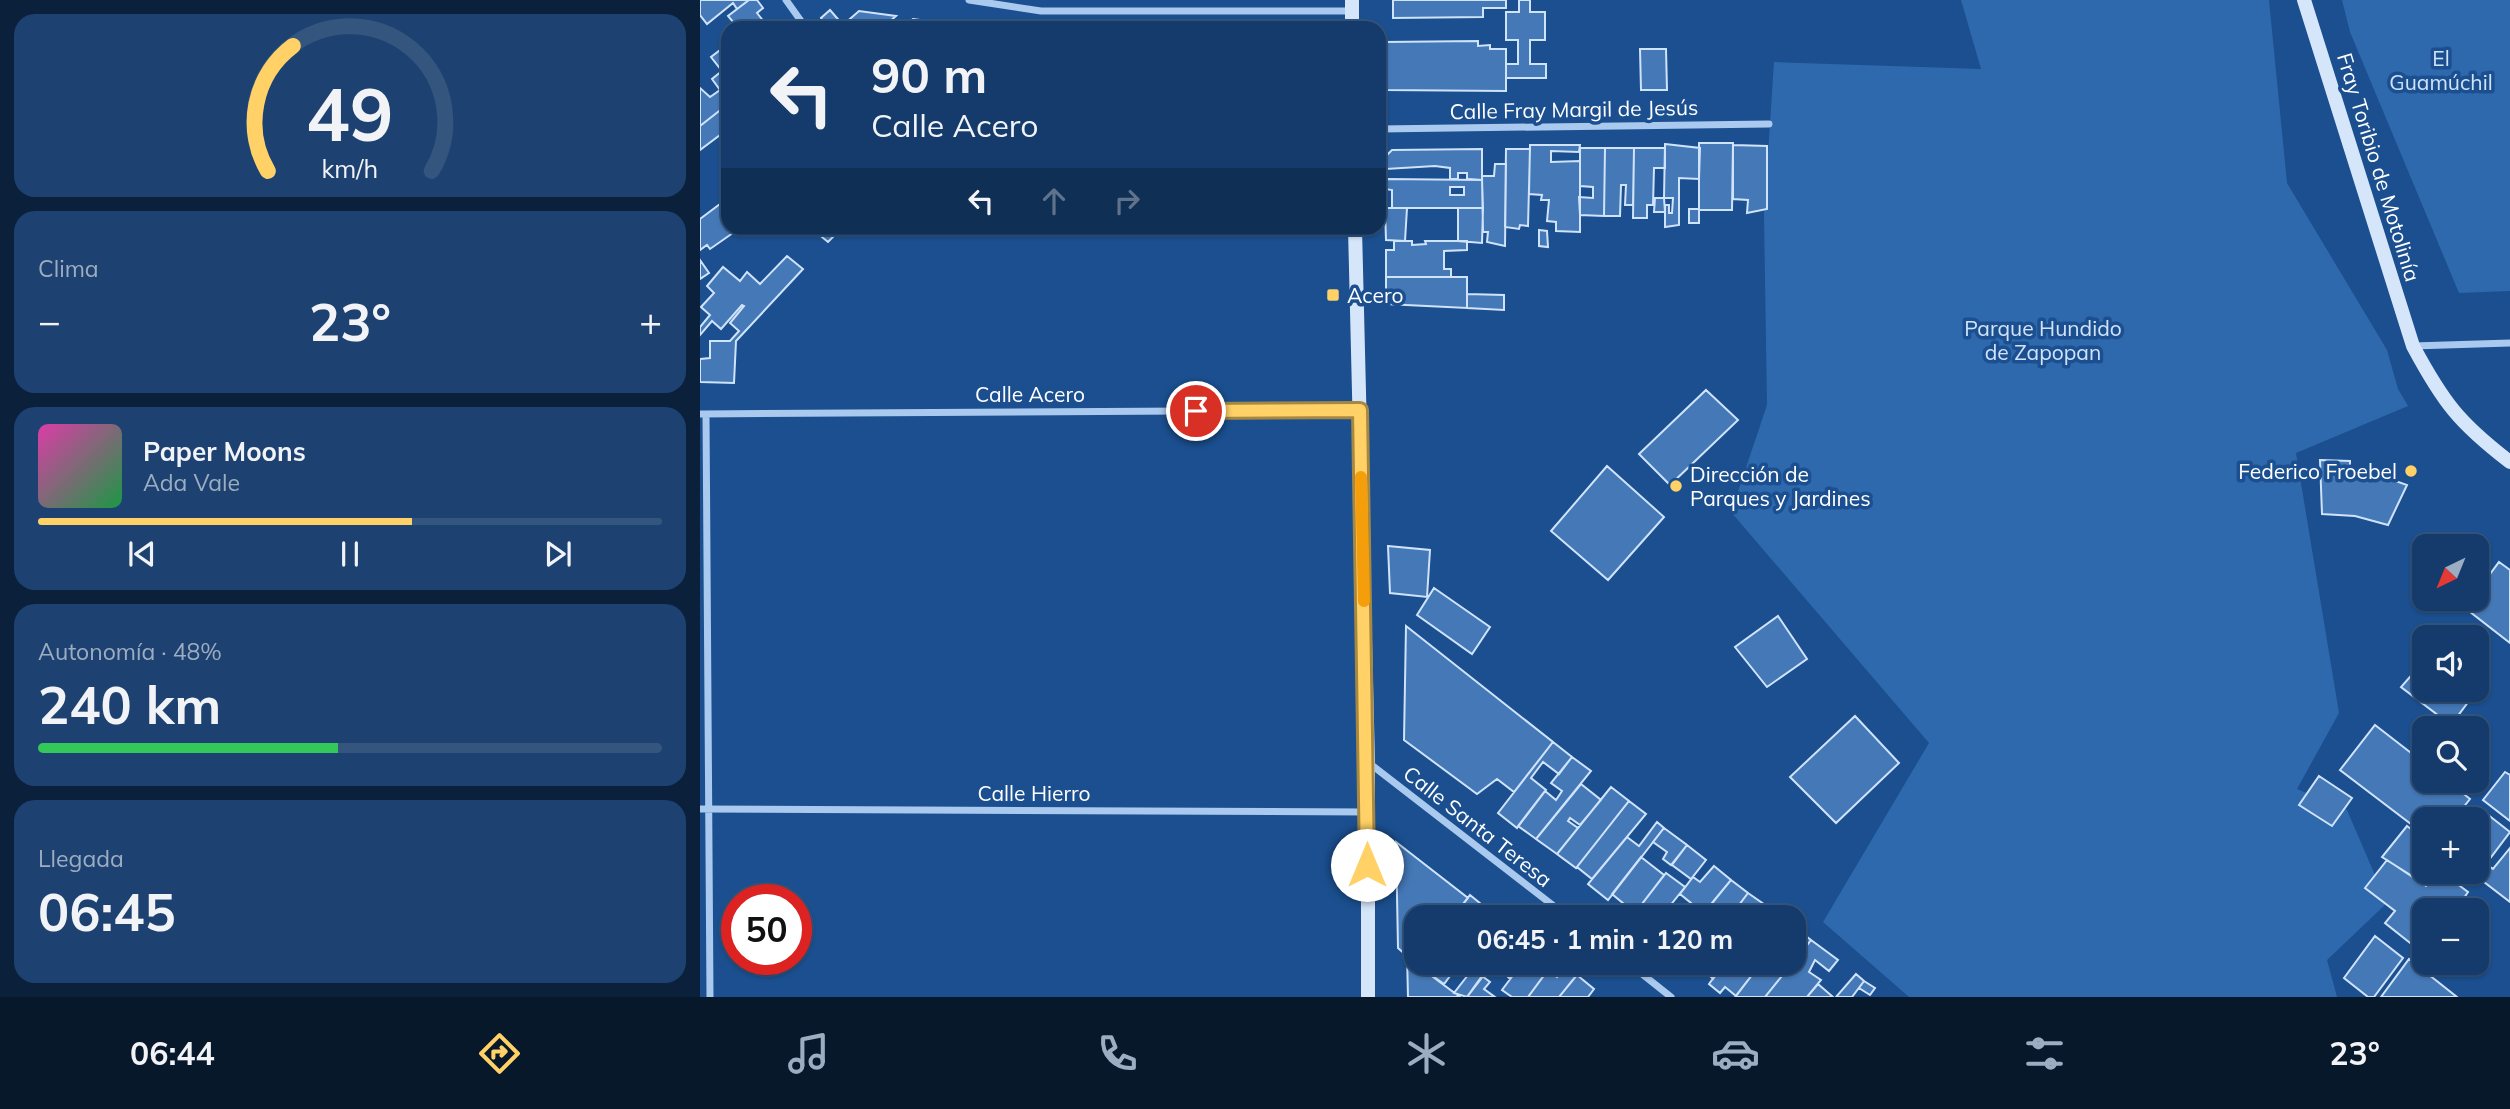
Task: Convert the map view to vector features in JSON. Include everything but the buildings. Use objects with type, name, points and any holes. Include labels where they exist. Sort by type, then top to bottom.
[{"type":"main road","name":"Fray Toribio de Motolinía","points":[[2304,0],[2413,346],[2442,399],[2472,433],[2510,462]]},
{"type":"main road","points":[[1355,235],[1368,762],[1367,997]]},
{"type":"street","points":[[786,0],[801,21]]},
{"type":"street","points":[[969,0],[1041,11],[1352,6]]},
{"type":"street","name":"Calle Fray Margil de Jesús","points":[[1386,129],[1769,124]]},
{"type":"street","points":[[2413,346],[2510,342]]},
{"type":"street","name":"Calle Acero","points":[[703,414],[1360,410]]},
{"type":"street","points":[[703,414],[704,809],[710,997]]},
{"type":"street","name":"Calle Santa Teresa","points":[[1368,762],[1553,905]]},
{"type":"street","name":"Calle Hierro","points":[[704,809],[1367,812]]},
{"type":"street","points":[[1643,975],[1671,997]]},
{"type":"green space","name":"Parque Hundido de Zapopan","points":[[1961,0],[2269,0],[2287,183],[2387,350],[2398,389],[2408,406],[2296,453],[2339,713],[2297,789],[2347,810],[2387,903],[2327,960],[2337,997],[1909,997],[1823,922],[1929,743],[1731,512],[1767,405],[1764,215],[1774,62],[1981,69]]},
{"type":"green space","name":"El Guamúchil","points":[[2342,0],[2510,0],[2510,291],[2459,293],[2350,32]]},
{"type":"slow traffic","points":[[1361,477],[1364,601]]},
{"type":"place","name":"Acero","points":[[1333,295]]},
{"type":"place","name":"Federico Froebel","points":[[2411,471]]},
{"type":"place","name":"Dirección de Parques y Jardines","points":[[1676,486]]},
{"type":"route","points":[[1196,411],[1360,410],[1368,762],[1367,865]]}]
